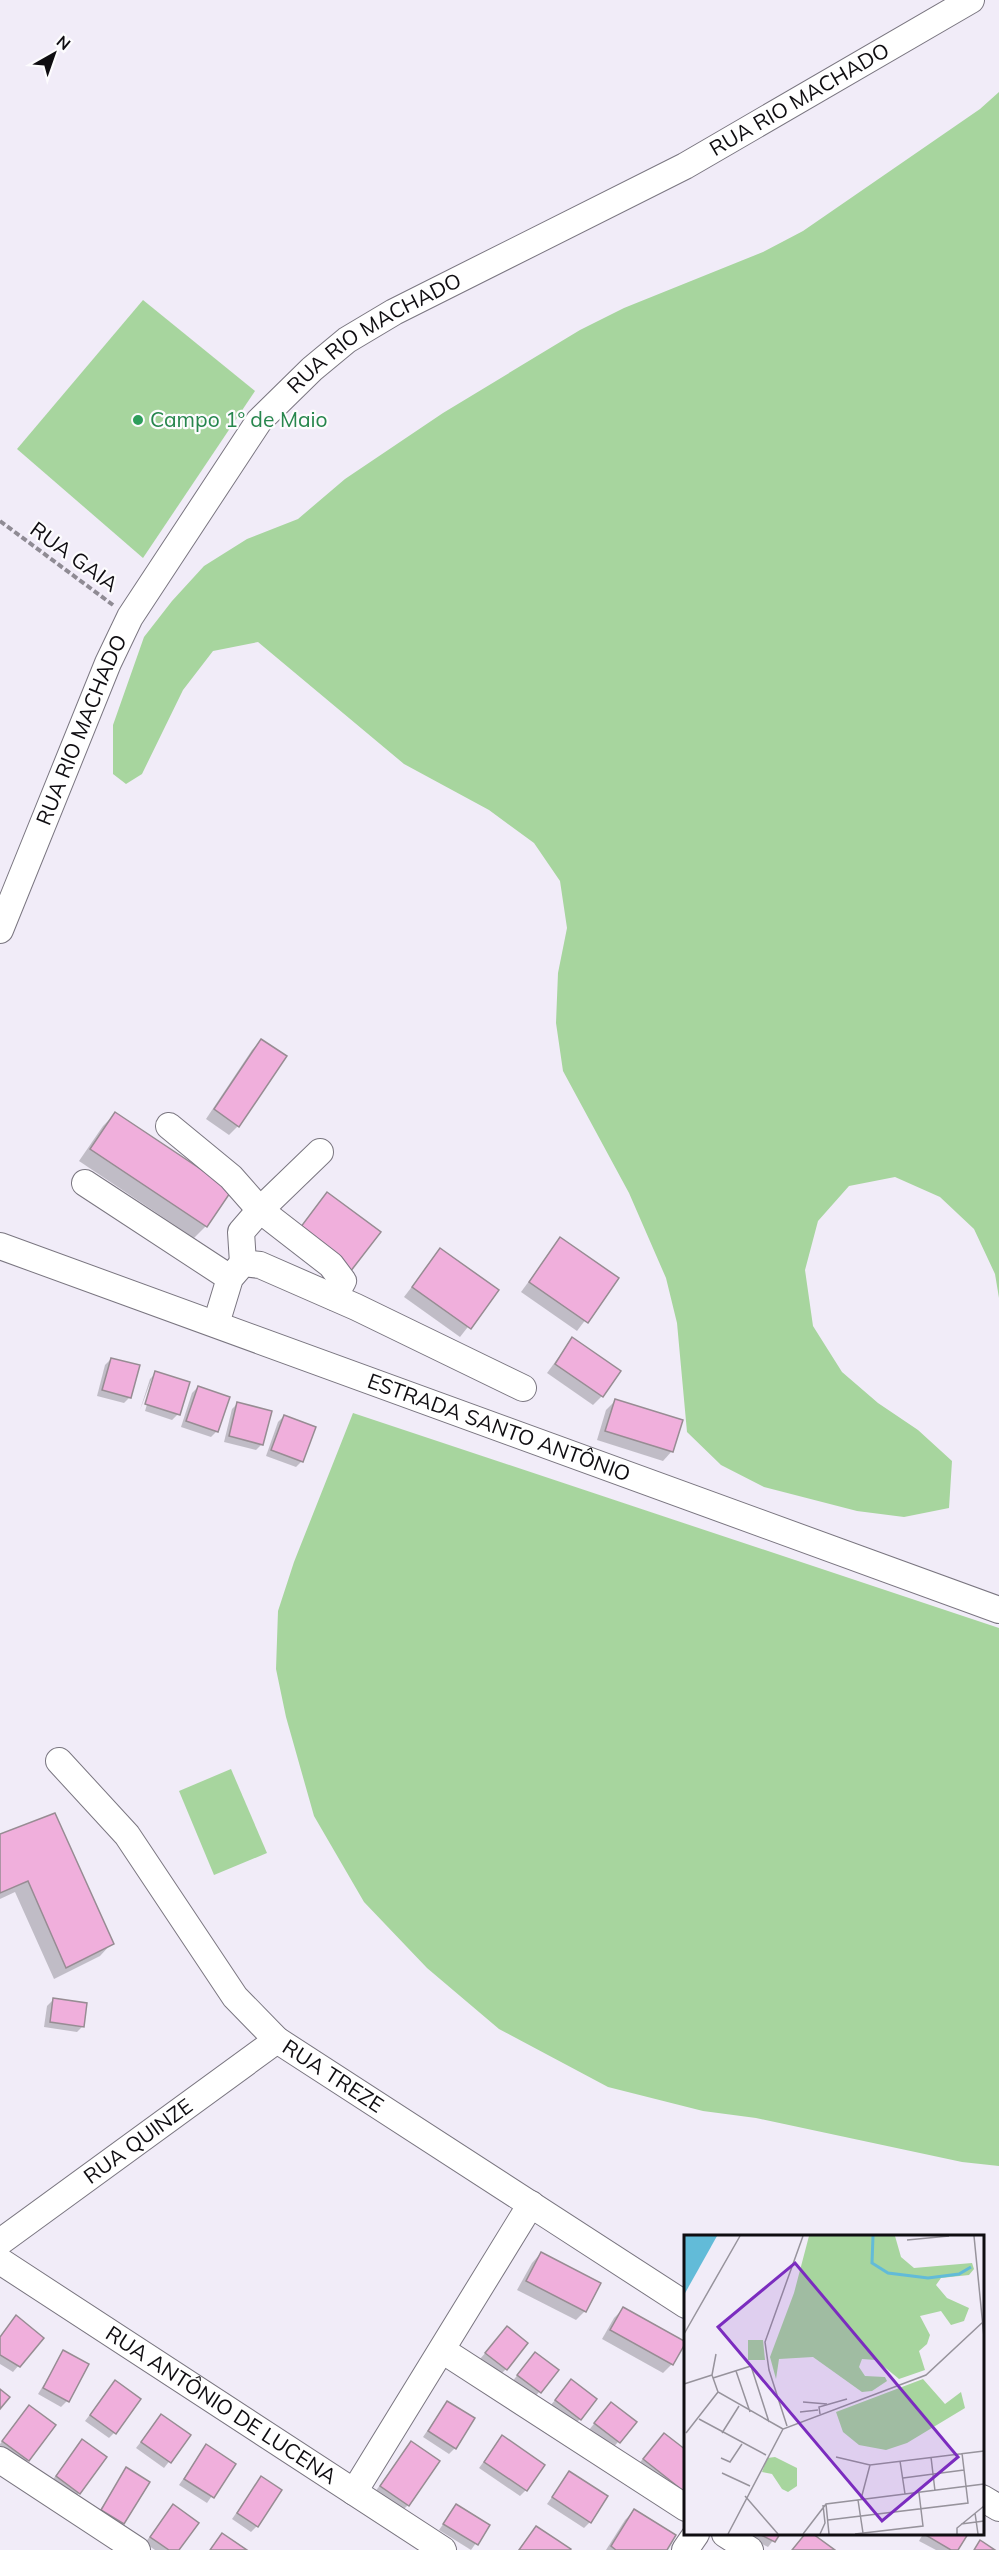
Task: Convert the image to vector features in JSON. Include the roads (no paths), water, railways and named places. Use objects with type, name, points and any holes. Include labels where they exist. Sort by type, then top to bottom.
[{"type":"street","name":"RUA RIO MACHADO","points":[[0,930],[108,663],[130,617],[259,421],[312,369],[347,340],[394,312],[685,166],[971,0]]},
{"type":"street","points":[[169,1126],[231,1177],[260,1210],[342,1276],[343,1281],[333,1297]]},
{"type":"street","points":[[216,1324],[236,1270],[241,1232],[260,1210],[320,1152]]},
{"type":"street","points":[[85,1183],[236,1270],[260,1265],[333,1297],[523,1388]]},
{"type":"street","name":"ESTRADA SANTO ANTÔNIO","points":[[0,1246],[999,1610]]},
{"type":"street","name":"RUA TREZE","points":[[59,1761],[127,1835],[235,1997],[277,2040],[684,2304]]},
{"type":"street","name":"RUA QUINZE","points":[[0,2242],[277,2040]]},
{"type":"street","points":[[354,2492],[531,2204]]},
{"type":"street","name":"RUA ANTÔNIO DE LUCENA","points":[[0,2261],[443,2550]]},
{"type":"street","points":[[442,2350],[684,2507]]},
{"type":"street","points":[[0,2460],[137,2550]]},
{"type":"street","points":[[984,2499],[999,2508]]},
{"type":"street","points":[[685,2550],[695,2535]]},
{"type":"street","points":[[727,2535],[750,2550]]},
{"type":"place","name":"Campo 1º de Maio","points":[[138,420]]}]
